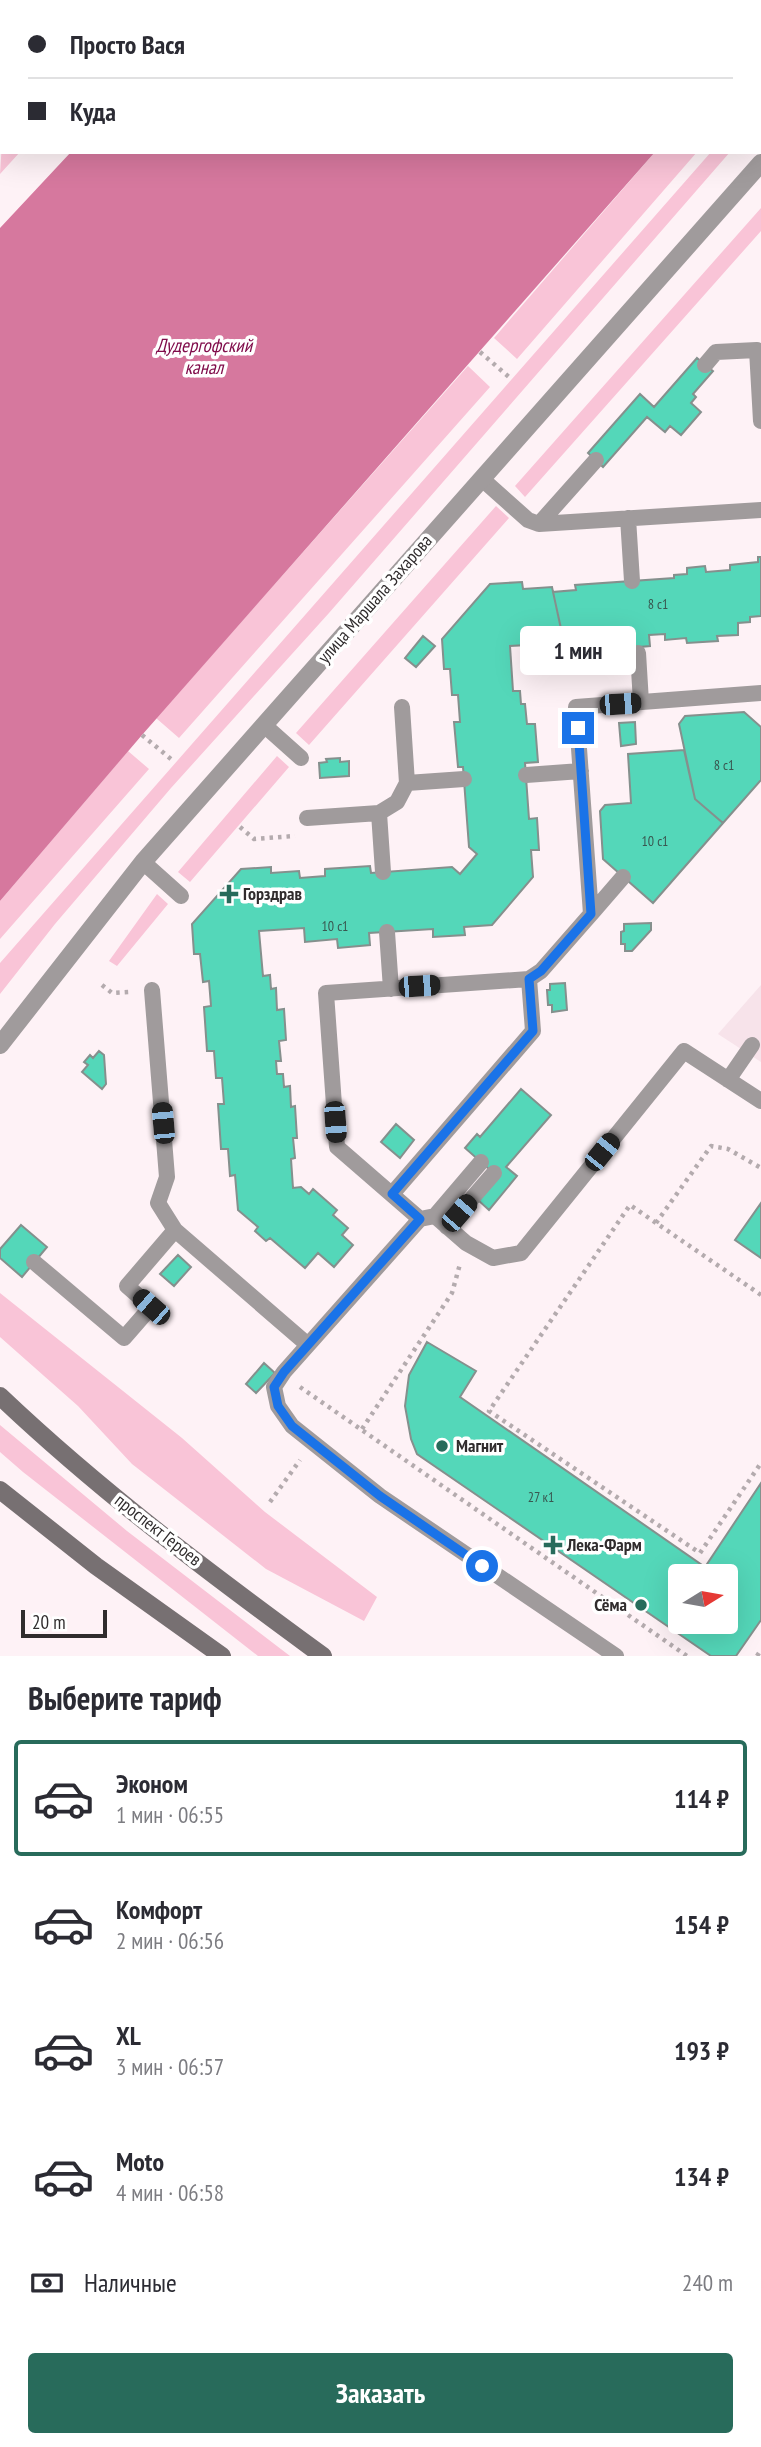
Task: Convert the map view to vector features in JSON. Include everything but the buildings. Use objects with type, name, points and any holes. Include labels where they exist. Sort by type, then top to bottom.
[{"type":"street","name":"улица Маршала Захарова","points":[[0,1045],[143,862],[761,163]]},
{"type":"street","name":"проспект Героев","points":[[0,1396],[110,1493],[323,1656]]},
{"type":"street","points":[[0,1490],[96,1566],[222,1656]]},
{"type":"lane","points":[[705,365],[716,352],[757,350],[761,421]]},
{"type":"lane","points":[[539,524],[596,460]]},
{"type":"lane","points":[[482,479],[528,520],[539,524],[761,510]]},
{"type":"lane","points":[[628,518],[632,581]]},
{"type":"lane","points":[[638,653],[641,702]]},
{"type":"lane","points":[[591,914],[576,707],[761,693]]},
{"type":"lane","points":[[307,818],[379,813],[397,802],[407,783],[402,707]]},
{"type":"lane","points":[[264,725],[302,758]]},
{"type":"lane","points":[[526,775],[581,771]]},
{"type":"lane","points":[[407,783],[464,779]]},
{"type":"lane","points":[[379,813],[383,872]]},
{"type":"lane","points":[[143,862],[180,896]]},
{"type":"lane","points":[[623,877],[541,971],[529,979],[326,993],[337,1147],[392,1194],[493,1258],[521,1254],[684,1051],[761,1101]]},
{"type":"lane","points":[[387,932],[391,989]]},
{"type":"lane","points":[[392,1194],[533,1031],[529,979]]},
{"type":"lane","points":[[152,990],[167,1177],[158,1203],[175,1230],[308,1345]]},
{"type":"lane","points":[[728,1080],[758,1043]]},
{"type":"lane","points":[[488,1167],[284,1372],[274,1387],[278,1406],[292,1426],[391,1503],[616,1656]]},
{"type":"lane","points":[[34,1262],[124,1338],[151,1307],[127,1286],[175,1230]]},
{"type":"path","points":[[480,352],[509,377]]},
{"type":"path","points":[[142,735],[171,759]]},
{"type":"path","points":[[102,985],[112,993],[152,990]]},
{"type":"path","points":[[656,1223],[711,1146],[728,1149],[761,1168]]},
{"type":"path","points":[[761,1295],[630,1205],[489,1410],[700,1553],[761,1463]]},
{"type":"path","points":[[362,1429],[452,1293],[466,1243]]},
{"type":"path","points":[[292,1382],[687,1656]]},
{"type":"path","points":[[270,1502],[313,1442]]},
{"type":"path","points":[[757,1656],[761,1650]]},
{"type":"shaded area","points":[[1,154],[18,154],[0,174]]},
{"type":"shaded area","points":[[653,154],[695,154],[517,359],[494,338]]},
{"type":"shaded area","points":[[709,154],[728,154],[329,613],[171,788],[55,924],[0,994],[0,963]]},
{"type":"shaded area","points":[[761,208],[761,231],[525,497],[515,486]]},
{"type":"shaded area","points":[[468,366],[490,387],[179,738],[156,718]]},
{"type":"shaded area","points":[[496,506],[509,518],[309,745],[296,733]]},
{"type":"shaded area","points":[[128,751],[149,769],[0,939],[0,901]]},
{"type":"shaded area","points":[[277,756],[289,767],[190,882],[178,872]]},
{"type":"shaded area","points":[[157,894],[168,904],[117,966],[109,961]]},
{"type":"shaded area","points":[[761,985],[761,1062],[718,1034]]},
{"type":"shaded area","points":[[0,1293],[182,1438],[265,1512],[377,1597],[364,1621],[266,1569],[132,1464],[78,1406],[0,1337]]},
{"type":"shaded area","points":[[0,1425],[127,1531],[290,1656],[258,1656],[23,1472],[0,1452]]},
{"type":"water","name":"Дудергофский канал","points":[[69,154],[653,154],[142,735],[0,901],[0,228]]},
{"type":"place","name":"Горздрав","points":[[229,894]]},
{"type":"place","name":"Магнит","points":[[442,1446]]},
{"type":"place","name":"Лека-Фарм","points":[[553,1545]]},
{"type":"place","name":"Сёма","points":[[641,1605]]},
{"type":"route","points":[[482,1566],[380,1496],[292,1426],[278,1406],[274,1387],[284,1372],[420,1219],[392,1194],[533,1031],[529,979],[541,971],[591,914],[578,728]]}]
